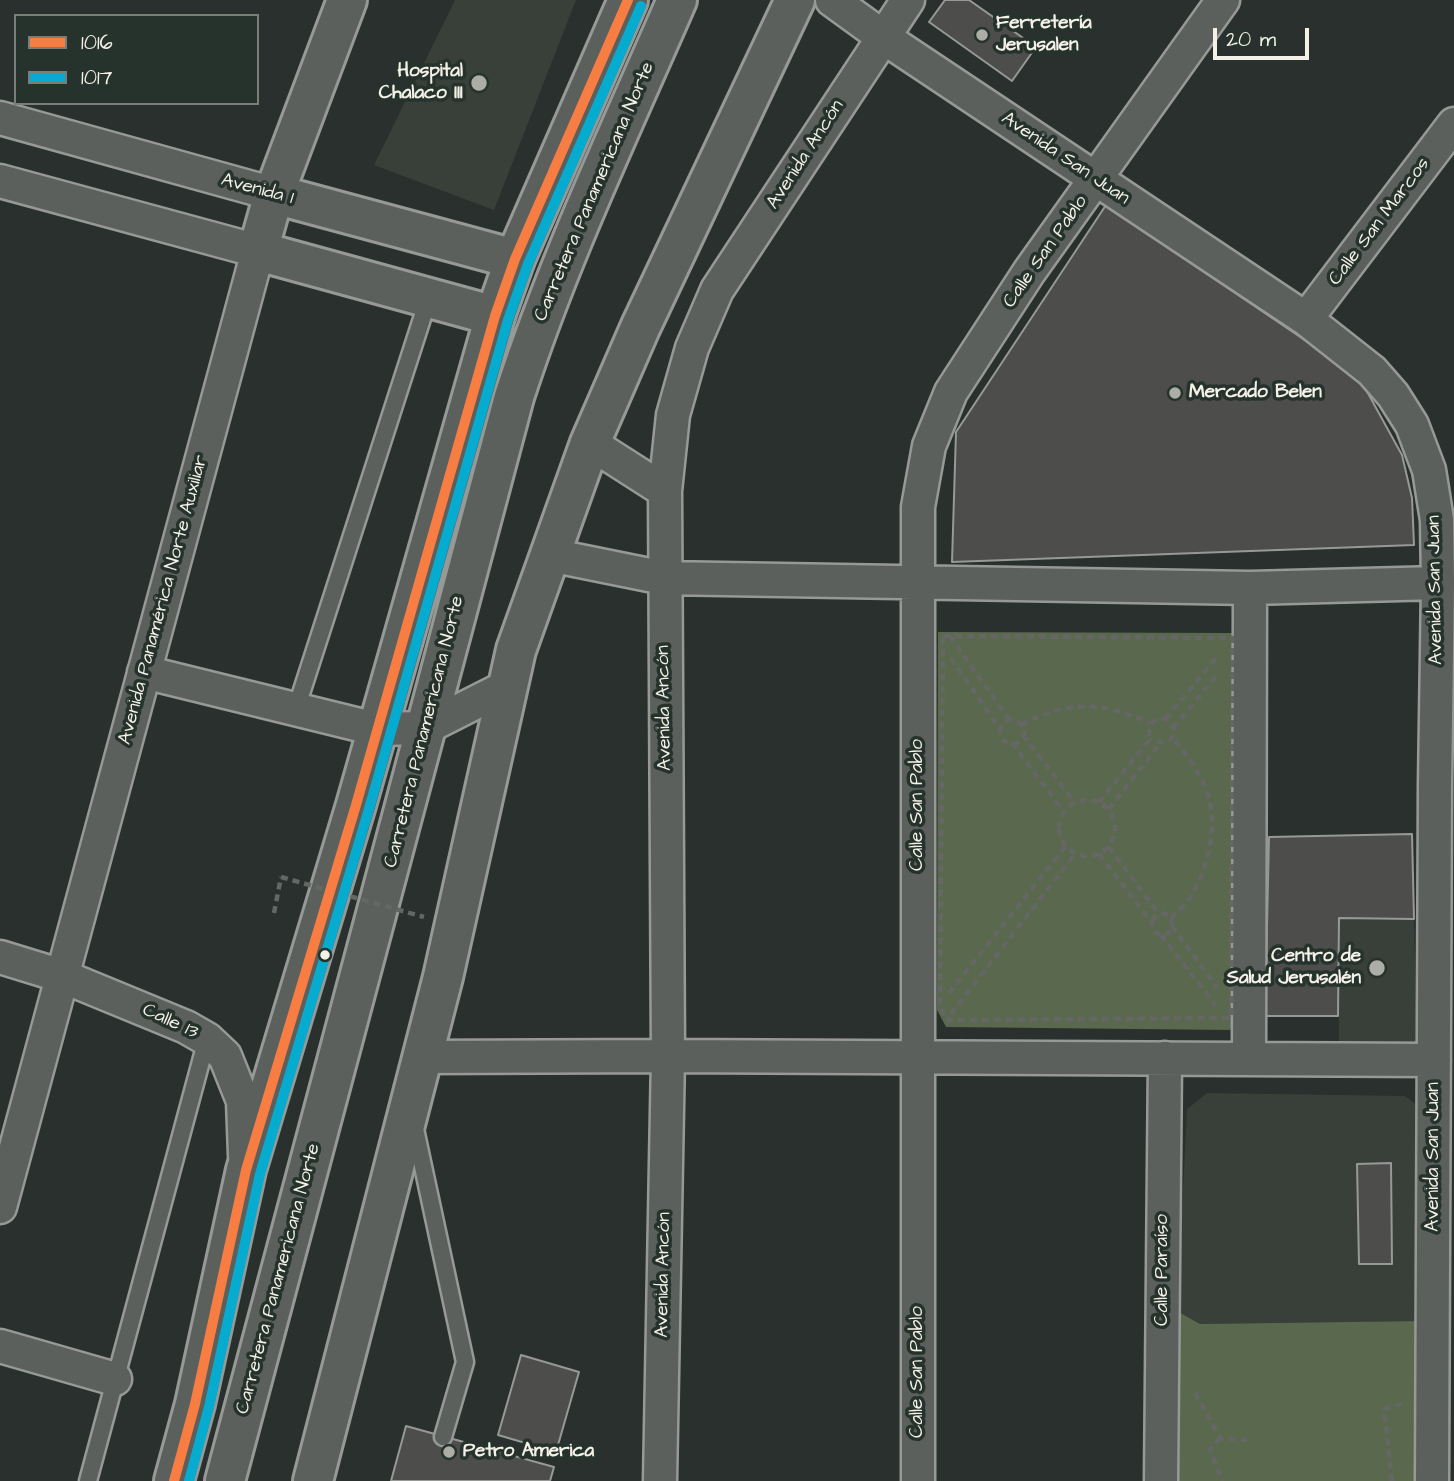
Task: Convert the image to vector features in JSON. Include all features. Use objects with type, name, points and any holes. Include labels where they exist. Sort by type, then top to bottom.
[{"type":"main road","name":"Avenida Panamérica Norte Auxiliar","points":[[258,251],[274,194],[347,0]]},
{"type":"main road","points":[[174,1481],[195,1404],[246,1170],[356,806],[495,316],[515,259],[628,0]]},
{"type":"main road","name":"Carretera Panamericana Norte","points":[[225,1481],[511,410],[539,322],[559,271],[677,0]]},
{"type":"main road","points":[[313,1481],[422,1058],[516,650],[590,443],[640,328],[795,0]]},
{"type":"main road","name":"Avenida 1","points":[[274,194],[515,259]]},
{"type":"main road","points":[[258,251],[495,316]]},
{"type":"street","name":"Avenida San Juan","points":[[832,0],[883,37],[1306,320],[1372,371],[1393,395],[1412,425],[1429,470],[1437,520],[1444,786],[1434,1060],[1444,1346],[1434,1400],[1432,1481]]},
{"type":"street","name":"Avenida Ancón","points":[[660,1481],[668,1056],[664,491],[673,415],[692,348],[717,290],[908,0]]},
{"type":"street","name":"Calle San Pablo","points":[[918,1481],[918,507],[929,446],[951,392],[1029,272],[1223,0]]},
{"type":"street","name":"Avenida 1","points":[[0,118],[274,194]]},
{"type":"street","name":"Calle San Marcos","points":[[1306,320],[1454,124]]},
{"type":"street","points":[[0,181],[258,251]]},
{"type":"street","name":"Avenida Panamérica Norte Auxiliar","points":[[0,1207],[258,251]]},
{"type":"street","points":[[590,443],[664,491]]},
{"type":"street","points":[[550,555],[664,578],[1250,588],[1438,583]]},
{"type":"street","points":[[1249,1059],[1250,588]]},
{"type":"street","points":[[144,672],[376,729],[425,728],[508,686]]},
{"type":"street","name":"Calle 13","points":[[0,957],[62,976],[186,1027],[207,1040],[225,1056],[243,1101],[246,1170]]},
{"type":"street","points":[[422,1058],[668,1056],[1434,1060]]},
{"type":"street","name":"Calle Paraíso","points":[[1161,1481],[1164,1058]]},
{"type":"street","points":[[0,1346],[115,1379]]},
{"type":"lane","points":[[296,709],[429,297]]},
{"type":"lane","points":[[88,1481],[207,1040]]},
{"type":"lane","points":[[410,1107],[466,1362],[443,1437]]},
{"type":"path","points":[[946,1020],[940,1005],[943,636],[1233,638]]},
{"type":"path","points":[[950,636],[1010,720]]},
{"type":"path","points":[[946,1020],[1231,1018],[1233,638]]},
{"type":"path","points":[[1165,719],[1233,638]]},
{"type":"path","points":[[943,647],[1000,729],[1002,740],[1012,743],[1064,812]]},
{"type":"path","points":[[1150,739],[1166,743],[1172,737],[1173,728],[1233,656]]},
{"type":"path","points":[[1021,724],[1043,714],[1082,705],[1107,707],[1151,723]]},
{"type":"path","points":[[1150,739],[1148,731],[1151,723],[1157,719],[1165,719],[1173,728]]},
{"type":"path","points":[[1000,729],[1010,720],[1021,724],[1023,735],[1075,803]]},
{"type":"path","points":[[1012,743],[1023,735]]},
{"type":"path","points":[[1171,918],[1189,899],[1202,873],[1210,848],[1212,820],[1207,790],[1194,765],[1172,737]]},
{"type":"path","points":[[1099,802],[1150,739]]},
{"type":"path","points":[[1109,809],[1161,743]]},
{"type":"path","points":[[1090,800],[1099,802],[1109,809],[1116,828],[1109,847],[1099,854],[1087,857],[1076,854],[1060,837],[1059,825],[1064,812],[1075,803],[1090,800]]},
{"type":"path","points":[[940,1005],[1066,846]]},
{"type":"path","points":[[1109,847],[1159,914]]},
{"type":"path","points":[[946,1020],[1076,854]]},
{"type":"path","points":[[1099,854],[1152,923],[1153,931],[1161,935],[1226,1018]]},
{"type":"path","points":[[274,913],[281,877],[424,918]]},
{"type":"path","points":[[1152,923],[1159,914],[1164,913],[1171,918],[1172,926],[1231,1006]]},
{"type":"path","points":[[1161,935],[1168,933],[1172,926]]},
{"type":"path","points":[[1162,1363],[1181,1366],[1220,1438]]},
{"type":"path","points":[[1392,1481],[1384,1409],[1414,1401],[1434,1400]]},
{"type":"path","points":[[1222,1481],[1209,1449],[1220,1438],[1247,1440]]},
{"type":"shaded area","name":"Hospital Chalaco III","points":[[455,0],[576,0],[494,210],[374,165]]},
{"type":"shaded area","name":"Centro de Salud Jerusalén","points":[[1339,918],[1414,919],[1417,1044],[1339,1044]]},
{"type":"shaded area","points":[[1207,1093],[1405,1096],[1418,1106],[1419,1321],[1200,1324],[1177,1311],[1187,1109]]},
{"type":"green space","points":[[938,632],[1237,633],[1237,1016],[1230,1030],[946,1027],[937,1010]]},
{"type":"green space","points":[[1177,1311],[1200,1324],[1419,1321],[1415,1481],[1175,1481]]},
{"type":"building","name":"Ferretería Jerusalen","points":[[945,0],[969,0],[1036,47],[1012,81],[929,22]]},
{"type":"building","name":"Mercado Belen","points":[[1106,205],[1359,377],[1402,455],[1412,498],[1414,545],[952,562],[956,432]]},
{"type":"building","points":[[1412,834],[1414,919],[1339,918],[1338,1016],[1265,1016],[1269,837]]},
{"type":"building","points":[[1391,1163],[1392,1264],[1359,1264],[1357,1164]]},
{"type":"building","name":"Petro America","points":[[521,1355],[579,1372],[556,1452],[498,1435]]},
{"type":"building","name":"Petro America","points":[[406,1426],[554,1467],[550,1481],[391,1481]]},
{"type":"transit line","name":"1016","points":[[174,1481],[195,1404],[246,1170],[356,805],[495,316],[515,259],[628,0]]},
{"type":"transit line","name":"1017","points":[[189,1481],[209,1407],[260,1174],[369,809],[508,320],[528,264],[641,6]]},
{"type":"place","name":"Ferretería Jerusalen","points":[[982,35]]},
{"type":"place","name":"Hospital Chalaco III","points":[[479,83]]},
{"type":"place","name":"Mercado Belen","points":[[1175,393]]},
{"type":"place","name":"Centro de Salud Jerusalén","points":[[1377,968]]},
{"type":"place","name":"Petro America","points":[[449,1452]]}]
